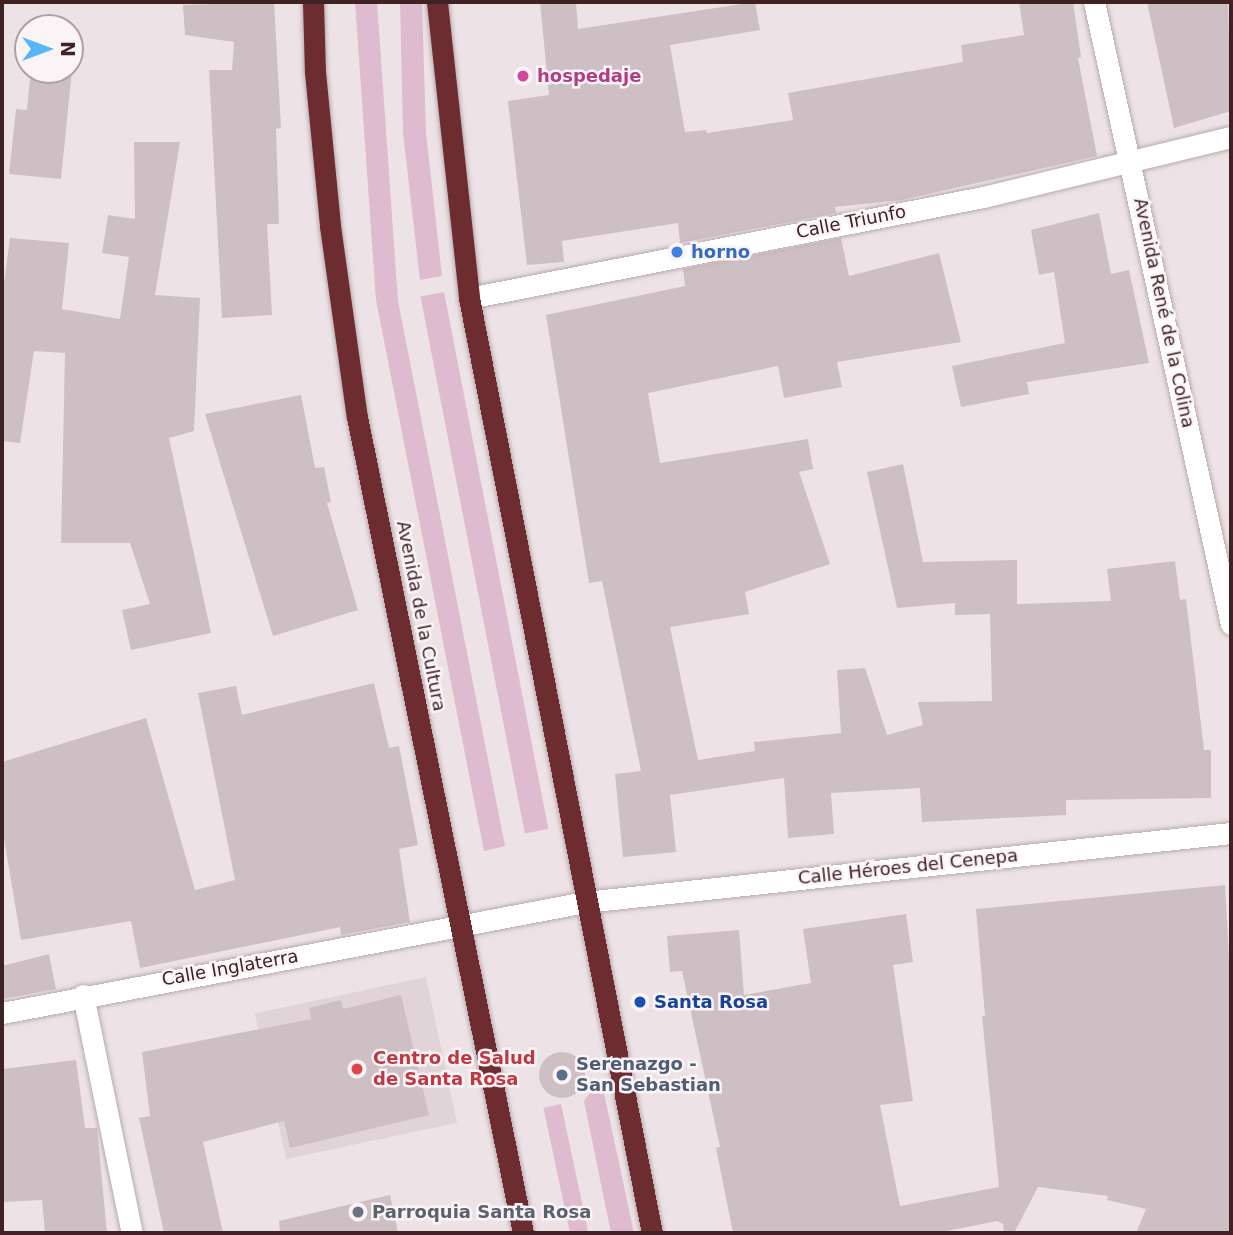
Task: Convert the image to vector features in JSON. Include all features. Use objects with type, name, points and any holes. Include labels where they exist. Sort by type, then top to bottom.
[{"type":"highway","name":"Avenida de la Cultura","points":[[313,2],[315,72],[330,226],[357,417],[523,1233]]},
{"type":"highway","points":[[437,2],[469,298],[585,902],[652,1233]]},
{"type":"street","name":"Avenida René de la Colina","points":[[1094,2],[1131,159],[1231,624]]},
{"type":"street","name":"Calle Triunfo","points":[[469,298],[983,197],[1131,159],[1231,137]]},
{"type":"street","name":"Calle Héroes del Cenepa","points":[[459,926],[585,902],[1231,833]]},
{"type":"street","name":"Calle Inglaterra","points":[[2,1013],[83,995],[459,926]]},
{"type":"street","points":[[83,995],[132,1233]]},
{"type":"shaded area","points":[[355,2],[377,2],[398,301],[505,846],[484,851],[376,300]]},
{"type":"shaded area","points":[[400,2],[422,2],[426,133],[442,276],[420,280],[403,133]]},
{"type":"shaded area","points":[[444,292],[548,829],[525,834],[420,297]]},
{"type":"shaded area","name":"Centro de Salud de Santa Rosa","points":[[426,977],[457,1123],[286,1159],[255,1013]]},
{"type":"shaded area","points":[[601,1079],[634,1233],[611,1233],[584,1101]]},
{"type":"shaded area","points":[[561,1104],[588,1233],[570,1233],[543,1108]]},
{"type":"building","points":[[274,2],[281,128],[276,129],[279,224],[267,224],[272,315],[222,318],[209,70],[232,70],[234,42],[185,35],[183,5]]},
{"type":"building","points":[[540,2],[576,2],[578,29],[755,2],[760,30],[670,45],[685,132],[706,130],[707,133],[793,120],[788,93],[963,62],[961,45],[1024,35],[1019,2],[1073,2],[1081,57],[1078,58],[1097,156],[901,200],[835,207],[836,213],[680,243],[678,223],[562,241],[564,262],[527,265],[508,101],[549,95]]},
{"type":"building","points":[[1147,2],[1228,2],[1231,111],[1174,128]]},
{"type":"building","points":[[30,84],[71,84],[61,179],[9,174],[16,109],[27,110]]},
{"type":"building","points":[[134,142],[180,142],[155,295],[200,298],[194,431],[169,438],[211,633],[131,650],[122,610],[150,604],[130,543],[61,543],[65,353],[34,351],[20,443],[2,441],[2,298],[10,238],[69,243],[62,309],[120,319],[129,257],[102,253],[108,215],[135,219]]},
{"type":"building","points":[[1099,213],[1111,274],[1129,270],[1149,363],[1027,382],[1029,394],[961,407],[952,366],[1065,343],[1054,272],[1039,275],[1031,230]]},
{"type":"building","points":[[841,238],[849,276],[939,253],[961,342],[837,362],[842,387],[784,398],[778,366],[648,393],[660,463],[808,439],[813,469],[799,472],[830,564],[745,592],[749,614],[670,627],[698,760],[755,751],[754,742],[841,733],[837,670],[865,668],[887,735],[923,725],[918,702],[992,701],[990,614],[955,615],[955,603],[897,608],[867,472],[903,464],[923,562],[1017,560],[1017,604],[1111,601],[1107,569],[1175,561],[1180,600],[1186,599],[1204,750],[1211,750],[1211,798],[1066,800],[1066,815],[922,822],[920,788],[831,793],[834,834],[788,838],[784,778],[670,795],[676,852],[623,857],[615,774],[641,771],[602,581],[589,583],[546,315],[685,286],[683,269]]},
{"type":"building","points":[[301,395],[315,468],[324,467],[331,502],[327,503],[358,610],[273,636],[205,414]]},
{"type":"building","points":[[374,683],[389,748],[399,746],[418,845],[399,849],[410,922],[341,935],[340,927],[140,968],[131,921],[21,940],[2,827],[2,762],[146,718],[195,890],[235,880],[198,693],[236,686],[242,715]]},
{"type":"building","points":[[1225,885],[1231,995],[1231,1233],[1136,1233],[1146,1209],[1107,1200],[1108,1196],[1038,1187],[1014,1233],[1004,1233],[1003,1224],[997,1221],[937,1233],[733,1233],[716,1148],[720,1147],[682,971],[670,972],[667,936],[739,930],[744,995],[811,983],[803,929],[906,914],[913,962],[893,965],[913,1101],[880,1105],[900,1206],[999,1187],[982,1016],[985,1016],[976,909]]},
{"type":"building","points":[[49,954],[56,989],[2,999],[2,966]]},
{"type":"building","points":[[401,995],[429,1115],[290,1148],[284,1121],[203,1142],[223,1233],[164,1233],[139,1118],[150,1116],[142,1052],[311,1019],[309,1008],[341,1000],[343,1009]]},
{"type":"building","name":"Serenazgo - San Sebastian","points":[[562,1052],[578,1059],[585,1075],[578,1091],[562,1098],[546,1091],[539,1075],[546,1059]]},
{"type":"building","points":[[76,1060],[85,1128],[97,1128],[107,1233],[45,1233],[42,1200],[2,1202],[2,1069]]},
{"type":"building","name":"Parroquia Santa Rosa","points":[[390,1195],[398,1233],[280,1233],[279,1221]]},
{"type":"place","name":"hospedaje","points":[[523,76]]},
{"type":"place","name":"horno","points":[[677,252]]},
{"type":"place","name":"Santa Rosa","points":[[640,1002]]},
{"type":"place","name":"Centro de Salud de Santa Rosa","points":[[357,1069]]},
{"type":"place","name":"Serenazgo - San Sebastian","points":[[562,1075]]},
{"type":"place","name":"Parroquia Santa Rosa","points":[[358,1212]]}]
